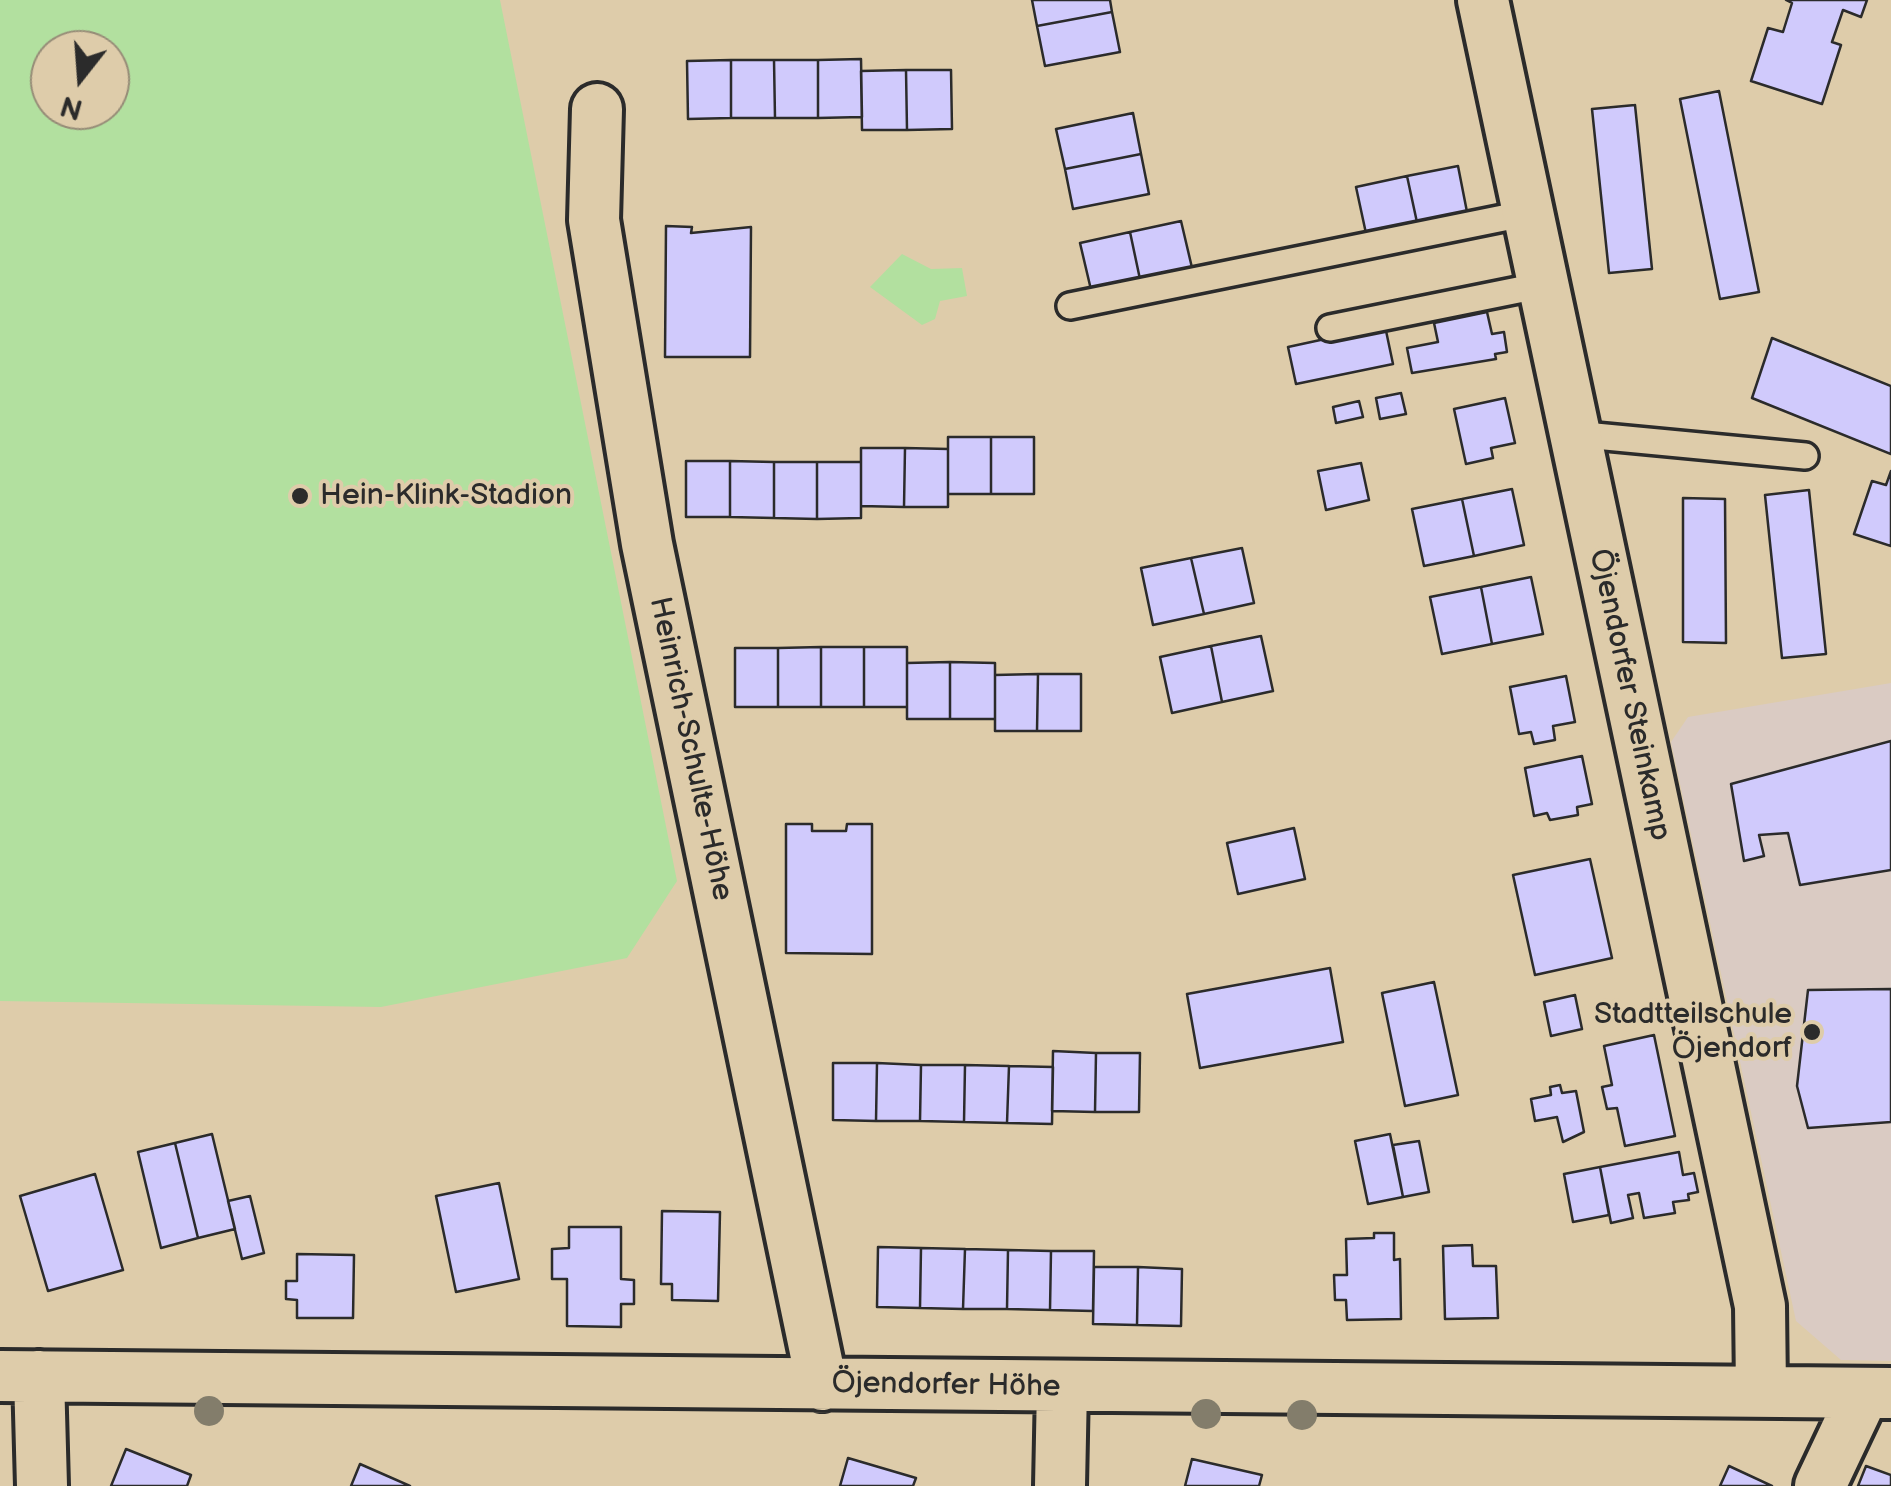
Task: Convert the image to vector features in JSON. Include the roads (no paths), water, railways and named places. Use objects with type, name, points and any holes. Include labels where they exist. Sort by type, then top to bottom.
[{"type":"street","name":"Öjendorfer Steinkamp","points":[[1484,0],[1760,1306],[1760,1390]]},
{"type":"street","name":"Heinrich-Schulte-Höhe","points":[[597,109],[594,220],[648,544],[822,1385]]},
{"type":"street","name":"Öjendorfer Höhe","points":[[20,1376],[1877,1393]]},
{"type":"street","points":[[20,1376],[42,1486]]},
{"type":"street","points":[[1060,1486],[1062,1387]]},
{"type":"street","points":[[1820,1486],[1877,1393]]},
{"type":"lane","points":[[1070,306],[1528,214]]},
{"type":"lane","points":[[1330,328],[1543,285]]},
{"type":"lane","points":[[1574,434],[1805,456]]},
{"type":"place","name":"Hein-Klink-Stadion","points":[[300,496]]},
{"type":"place","name":"Stadtteilschule Öjendorf","points":[[1812,1032]]}]
